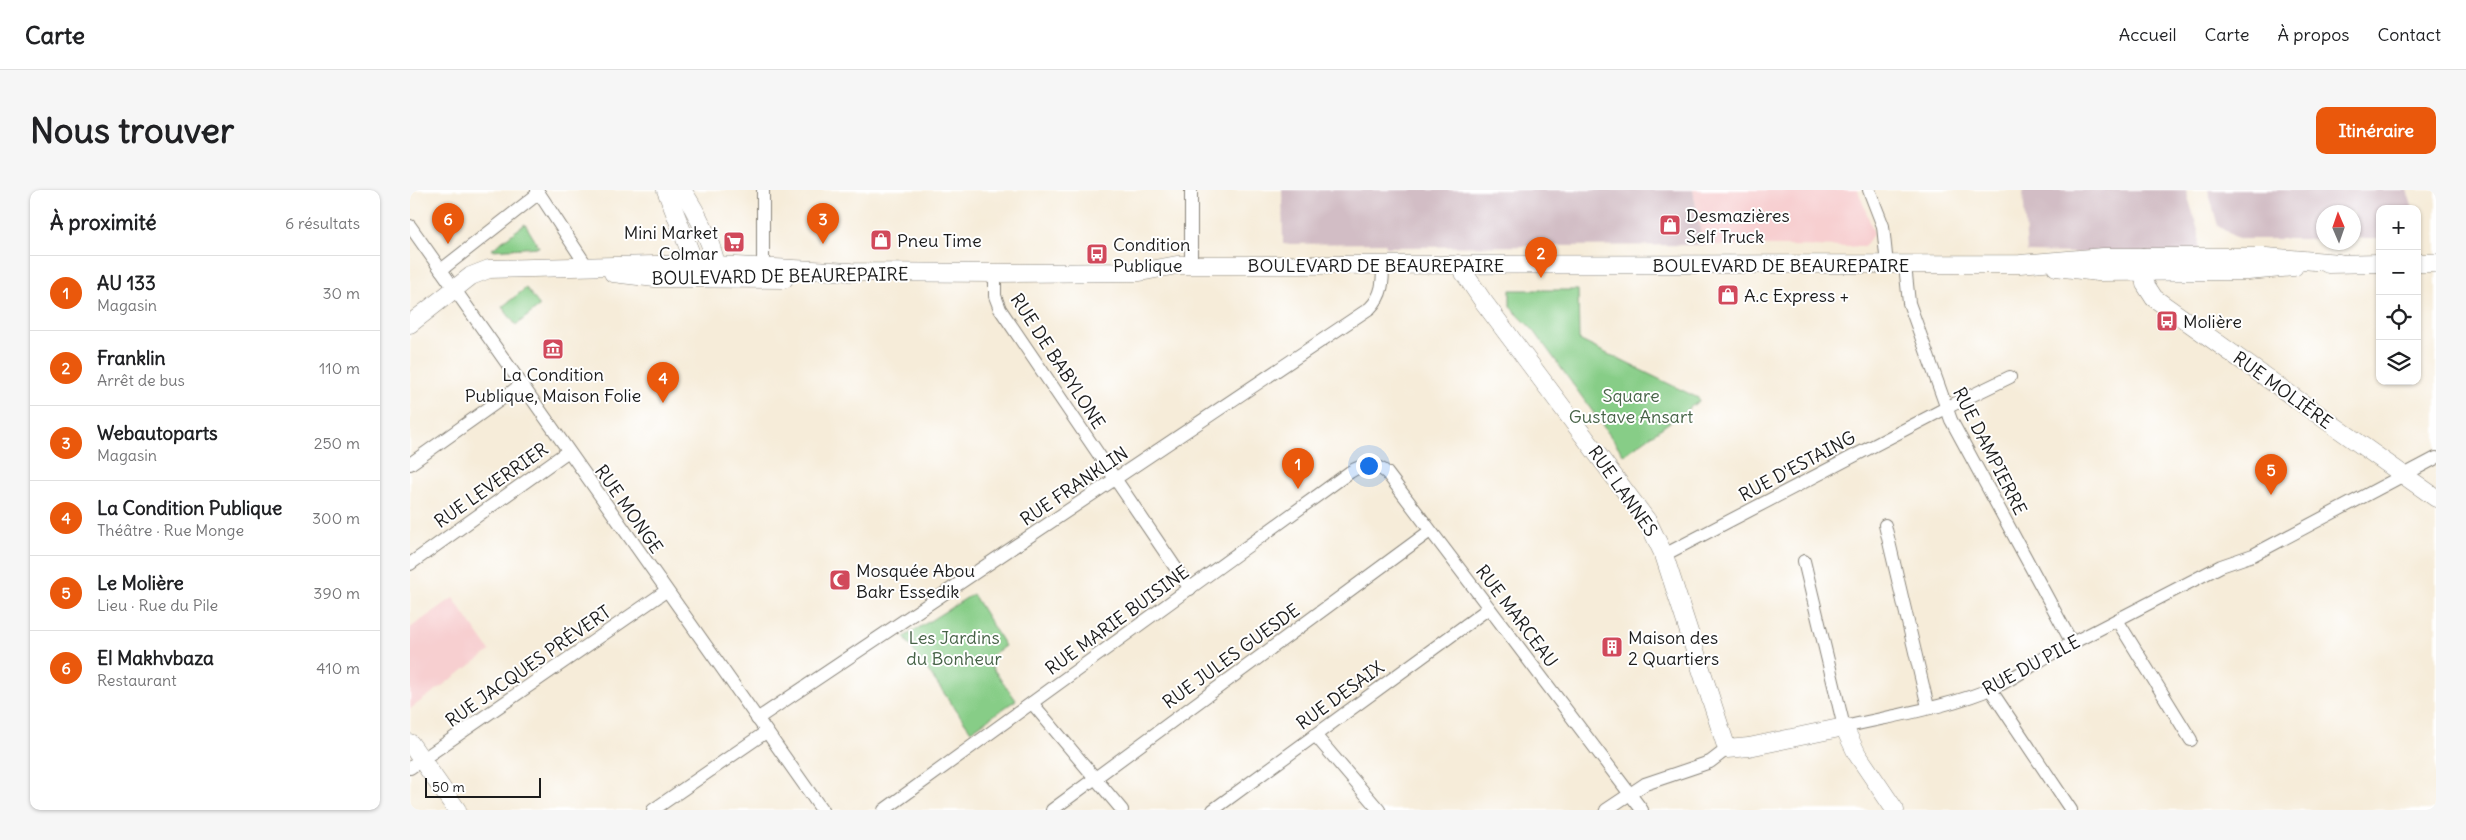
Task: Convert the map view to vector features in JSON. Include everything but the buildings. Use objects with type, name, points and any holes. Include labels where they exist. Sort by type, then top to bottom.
[{"type":"main road","points":[[666,190],[698,272]]},
{"type":"main road","points":[[682,190],[694,208],[717,272]]},
{"type":"main road","name":"BOULEVARD DE BEAUREPAIRE","points":[[717,272],[763,267],[851,272],[1140,272],[1171,266],[1191,265],[1383,264],[1528,266],[2020,264],[2088,272],[2143,264],[2266,257],[2339,263],[2376,263]]},
{"type":"main road","points":[[2421,263],[2436,263]]},
{"type":"main road","name":"RUE LANNES","points":[[1458,264],[1483,301],[1641,512],[1664,555],[1727,749]]},
{"type":"main road","name":"RUE MOLIÈRE","points":[[2143,264],[2145,284],[2154,298],[2436,498]]},
{"type":"main road","name":"BOULEVARD DE BEAUREPAIRE","points":[[410,324],[454,288],[476,273],[488,269],[588,268],[643,278],[698,272],[855,278],[943,273]]},
{"type":"main road","points":[[1844,727],[1857,754],[1895,810]]},
{"type":"main road","name":"RUE DU PILE","points":[[1727,749],[1749,747],[1844,727]]},
{"type":"main road","points":[[410,743],[416,765],[457,810]]},
{"type":"street","points":[[763,190],[763,267]]},
{"type":"street","points":[[1191,190],[1191,265]]},
{"type":"street","points":[[1869,190],[1883,226],[1887,265]]},
{"type":"street","points":[[441,270],[538,192],[588,268]]},
{"type":"street","name":"RUE MONGE","points":[[410,226],[822,810]]},
{"type":"street","name":"RUE FRANKLIN","points":[[757,719],[1370,308],[1378,301],[1381,292],[1383,264]]},
{"type":"street","name":"RUE DAMPIERRE","points":[[1904,264],[1907,296],[1946,408],[2072,642]]},
{"type":"street","name":"RUE DE BABYLONE","points":[[995,273],[995,296],[1000,309],[1190,589]]},
{"type":"street","name":"RUE D'ESTAING","points":[[1664,555],[1946,408],[2010,377]]},
{"type":"street","points":[[410,464],[521,385]]},
{"type":"street","name":"RUE LEVERRIER","points":[[410,564],[568,452]]},
{"type":"street","name":"RUE DU PILE","points":[[1844,727],[1928,707],[1990,689],[2026,671],[2046,656],[2072,642],[2221,566],[2253,555],[2436,458]]},
{"type":"street","name":"RUE MARCEAU","points":[[1373,466],[1387,473],[1642,810]]},
{"type":"street","name":"RUE MARIE BUISINE","points":[[884,810],[1350,472],[1360,467],[1373,466]]},
{"type":"street","points":[[1885,525],[1928,707]]},
{"type":"street","name":"RUE JULES GUESDE","points":[[1052,810],[1430,531]]},
{"type":"street","points":[[1804,561],[1844,727]]},
{"type":"street","name":"RUE JACQUES PRÉVERT","points":[[416,765],[666,591]]},
{"type":"street","name":"RUE DESAIX","points":[[1213,810],[1489,608]]},
{"type":"street","points":[[2116,620],[2191,740]]},
{"type":"street","points":[[1990,689],[2071,810]]},
{"type":"street","points":[[1032,704],[1122,810]]},
{"type":"street","points":[[654,810],[766,732]]},
{"type":"street","points":[[1315,735],[1379,810]]},
{"type":"street","name":"RUE DU PILE","points":[[1606,810],[1629,793],[1657,778],[1710,762],[1727,749]]},
{"type":"shaded area","points":[[1282,190],[1693,190],[1703,245],[1386,247],[1385,243],[1283,244]]},
{"type":"shaded area","points":[[1693,190],[1858,190],[1874,233],[1864,247],[1703,245]]},
{"type":"shaded area","points":[[2023,190],[2186,190],[2199,234],[2198,255],[2027,252]]},
{"type":"shaded area","points":[[2208,190],[2407,190],[2412,205],[2376,205],[2376,238],[2361,238],[2361,205],[2316,205],[2316,239],[2238,239],[2218,226]]},
{"type":"shaded area","points":[[453,598],[490,651],[410,709],[410,628]]},
{"type":"green space","points":[[525,224],[539,247],[491,250]]},
{"type":"green space","points":[[526,288],[540,306],[516,325],[502,307]]},
{"type":"green space","name":"Square Gustave Ansart","points":[[1510,290],[1578,290],[1579,340],[1698,398],[1699,401],[1624,455],[1535,332],[1510,307]]},
{"type":"green space","name":"Les Jardins du Bonheur","points":[[973,594],[1005,646],[986,659],[1016,700],[971,731],[904,637]]},
{"type":"place","name":"Desmazières Self Truck","points":[[1670,225]]},
{"type":"place","name":"Pneu Time","points":[[881,240]]},
{"type":"place","name":"Mini Market Colmar","points":[[734,242]]},
{"type":"place","name":"El Makhvbaza","points":[[448,244]]},
{"type":"place","name":"Webautoparts","points":[[823,244]]},
{"type":"place","name":"Condition Publique","points":[[1097,254]]},
{"type":"place","name":"Franklin","points":[[1541,278]]},
{"type":"place","name":"A.c Express +","points":[[1728,295]]},
{"type":"place","name":"Molière","points":[[2167,321]]},
{"type":"place","name":"La Condition Publique, Maison Folie","points":[[553,349]]},
{"type":"place","name":"La Condition Publique","points":[[663,403]]},
{"type":"place","name":"AU 133","points":[[1298,489]]},
{"type":"place","name":"Le Molière","points":[[2271,495]]},
{"type":"place","name":"Mosquée Abou Bakr Essedik","points":[[840,580]]},
{"type":"place","name":"Maison des 2 Quartiers","points":[[1612,647]]}]
